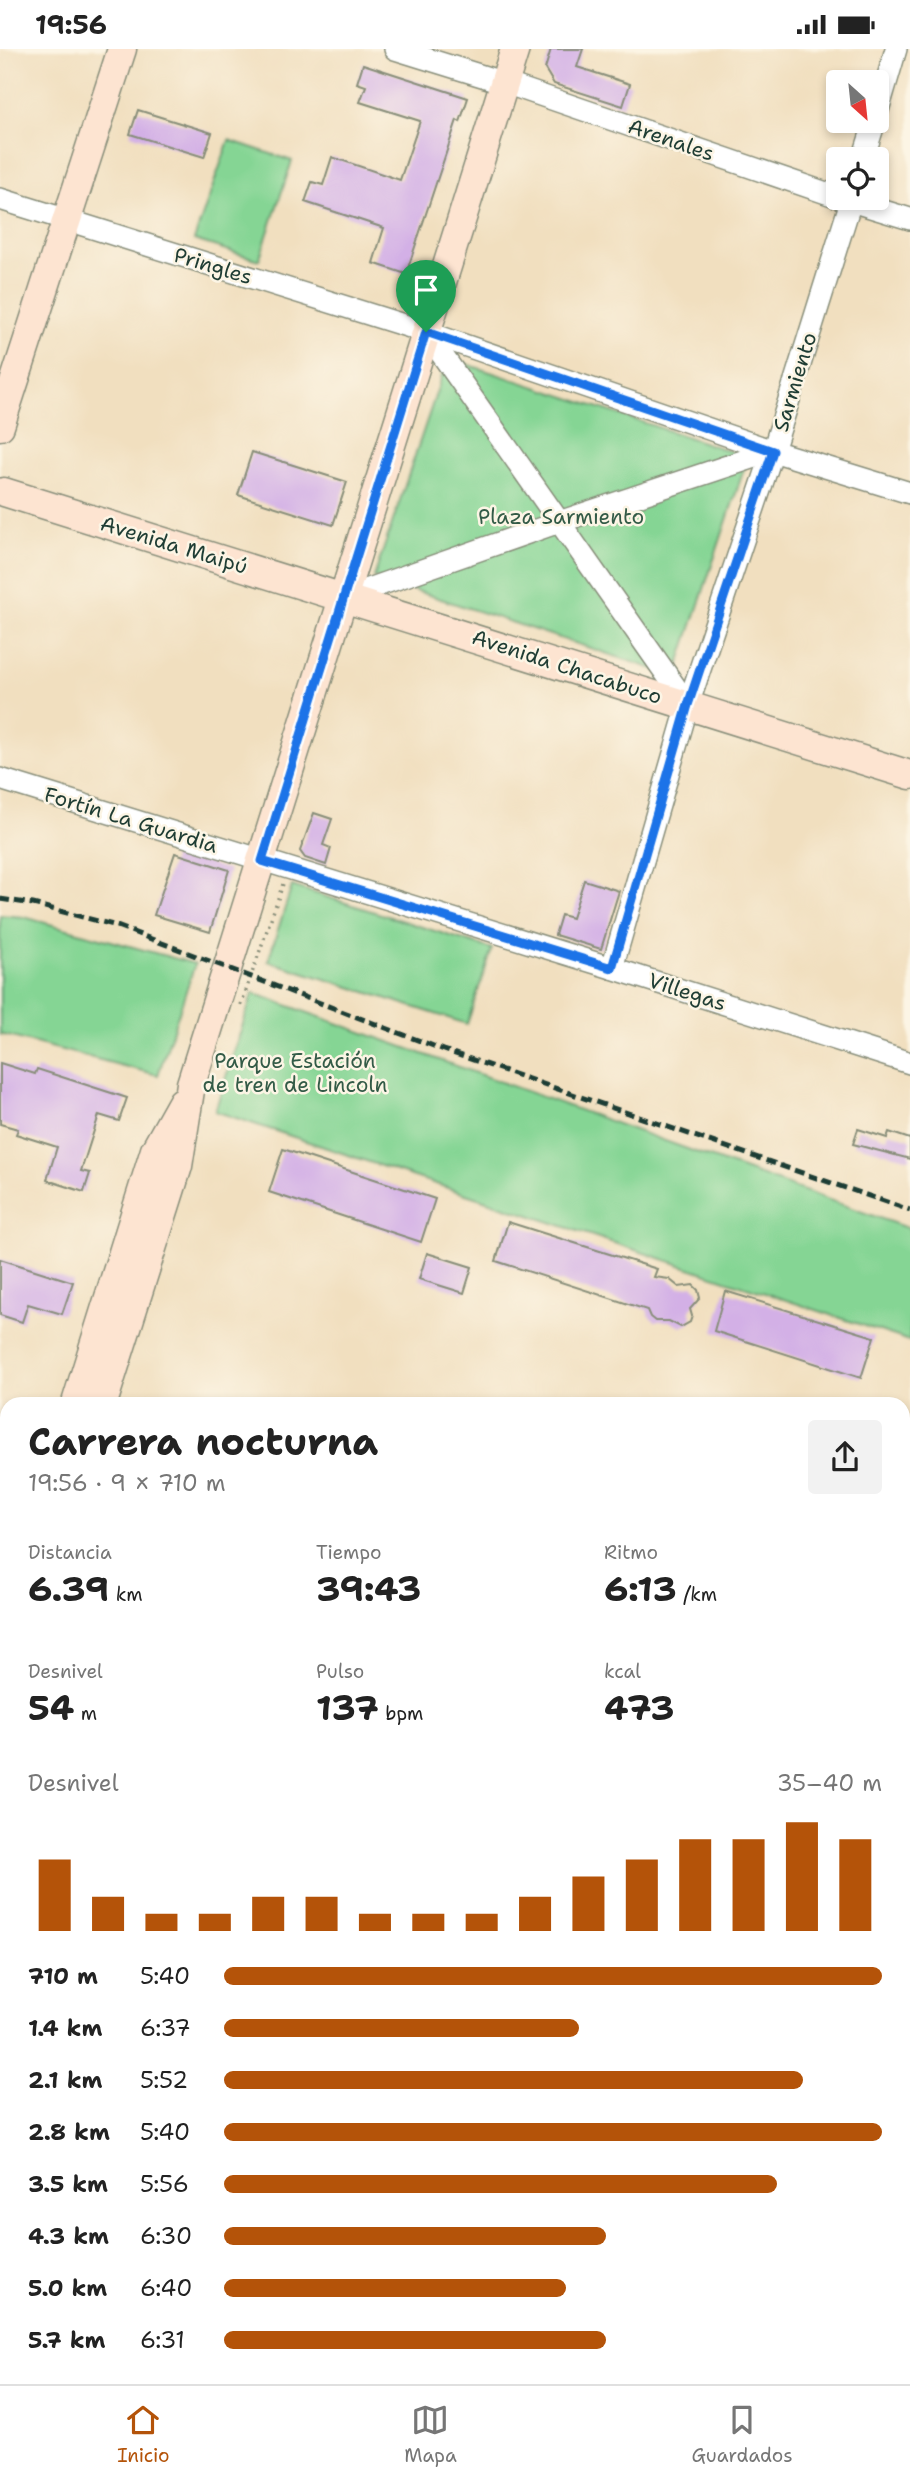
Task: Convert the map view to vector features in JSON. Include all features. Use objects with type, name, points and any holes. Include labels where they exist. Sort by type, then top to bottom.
[{"type":"main road","points":[[0,426],[122,49]]},
{"type":"main road","points":[[105,1397],[178,1166],[191,1084],[515,49]]},
{"type":"main road","name":"Avenida Maipú","points":[[1,489],[345,597]]},
{"type":"main road","name":"Avenida Chacabuco","points":[[345,597],[910,775]]},
{"type":"main road","points":[[78,1397],[155,1150],[191,1084]]},
{"type":"street","name":"Arenales","points":[[396,49],[826,191]]},
{"type":"street","points":[[889,73],[896,49]]},
{"type":"street","name":"Pringles","points":[[0,199],[426,332],[773,451],[910,493]]},
{"type":"street","name":"Sarmiento","points":[[612,968],[688,705],[773,451],[843,210]]},
{"type":"street","name":"Arenales","points":[[883,210],[910,219]]},
{"type":"street","points":[[426,332],[688,705]]},
{"type":"street","points":[[345,597],[773,451]]},
{"type":"street","name":"Fortín La Guardia","points":[[0,779],[262,861]]},
{"type":"street","name":"Villegas","points":[[262,861],[910,1063]]},
{"type":"green space","points":[[229,140],[292,161],[259,260],[194,240]]},
{"type":"green space","name":"Plaza Sarmiento","points":[[448,358],[748,457],[675,676],[374,577]]},
{"type":"green space","points":[[292,886],[492,949],[467,1024],[268,961]]},
{"type":"green space","name":"Parque Estación de tren de Lincoln","points":[[0,915],[24,917],[195,964],[158,1075],[0,1034]]},
{"type":"green space","name":"Parque Estación de tren de Lincoln","points":[[253,993],[910,1229],[910,1341],[215,1111]]},
{"type":"building","points":[[551,49],[583,49],[577,67],[630,84],[623,106],[554,84],[545,69]]},
{"type":"building","points":[[363,64],[468,98],[460,122],[457,120],[406,274],[373,263],[384,228],[305,202],[312,182],[323,185],[332,157],[400,180],[420,121],[360,102],[366,86],[357,83]]},
{"type":"building","points":[[138,110],[212,133],[204,157],[130,134]]},
{"type":"building","points":[[252,452],[347,482],[333,525],[238,495]]},
{"type":"building","points":[[314,813],[332,819],[323,845],[331,848],[326,865],[305,858],[300,851]]},
{"type":"building","points":[[175,853],[229,870],[210,932],[154,915]]},
{"type":"building","points":[[584,880],[619,891],[601,949],[555,935],[561,915],[572,918]]},
{"type":"building","points":[[0,1063],[35,1074],[37,1069],[127,1098],[119,1121],[99,1115],[81,1171],[90,1173],[84,1192],[47,1180],[57,1147],[16,1134],[18,1129],[0,1124]]},
{"type":"building","points":[[858,1129],[887,1138],[889,1132],[910,1139],[910,1159],[853,1144]]},
{"type":"building","points":[[283,1149],[435,1199],[421,1242],[269,1192]]},
{"type":"building","points":[[508,1222],[657,1269],[654,1277],[669,1279],[679,1287],[693,1285],[700,1298],[690,1309],[690,1322],[681,1327],[669,1321],[655,1321],[647,1310],[496,1261]]},
{"type":"building","points":[[427,1253],[472,1267],[464,1293],[419,1279]]},
{"type":"building","points":[[0,1259],[73,1282],[62,1314],[28,1304],[22,1322],[0,1315]]},
{"type":"building","points":[[725,1291],[874,1337],[861,1378],[714,1331]]},
{"type":"railway","points":[[0,899],[33,904],[117,926],[444,1050],[910,1210]]},
{"type":"route","points":[[426,332],[773,451],[688,705],[612,968],[262,861],[426,332]]}]
